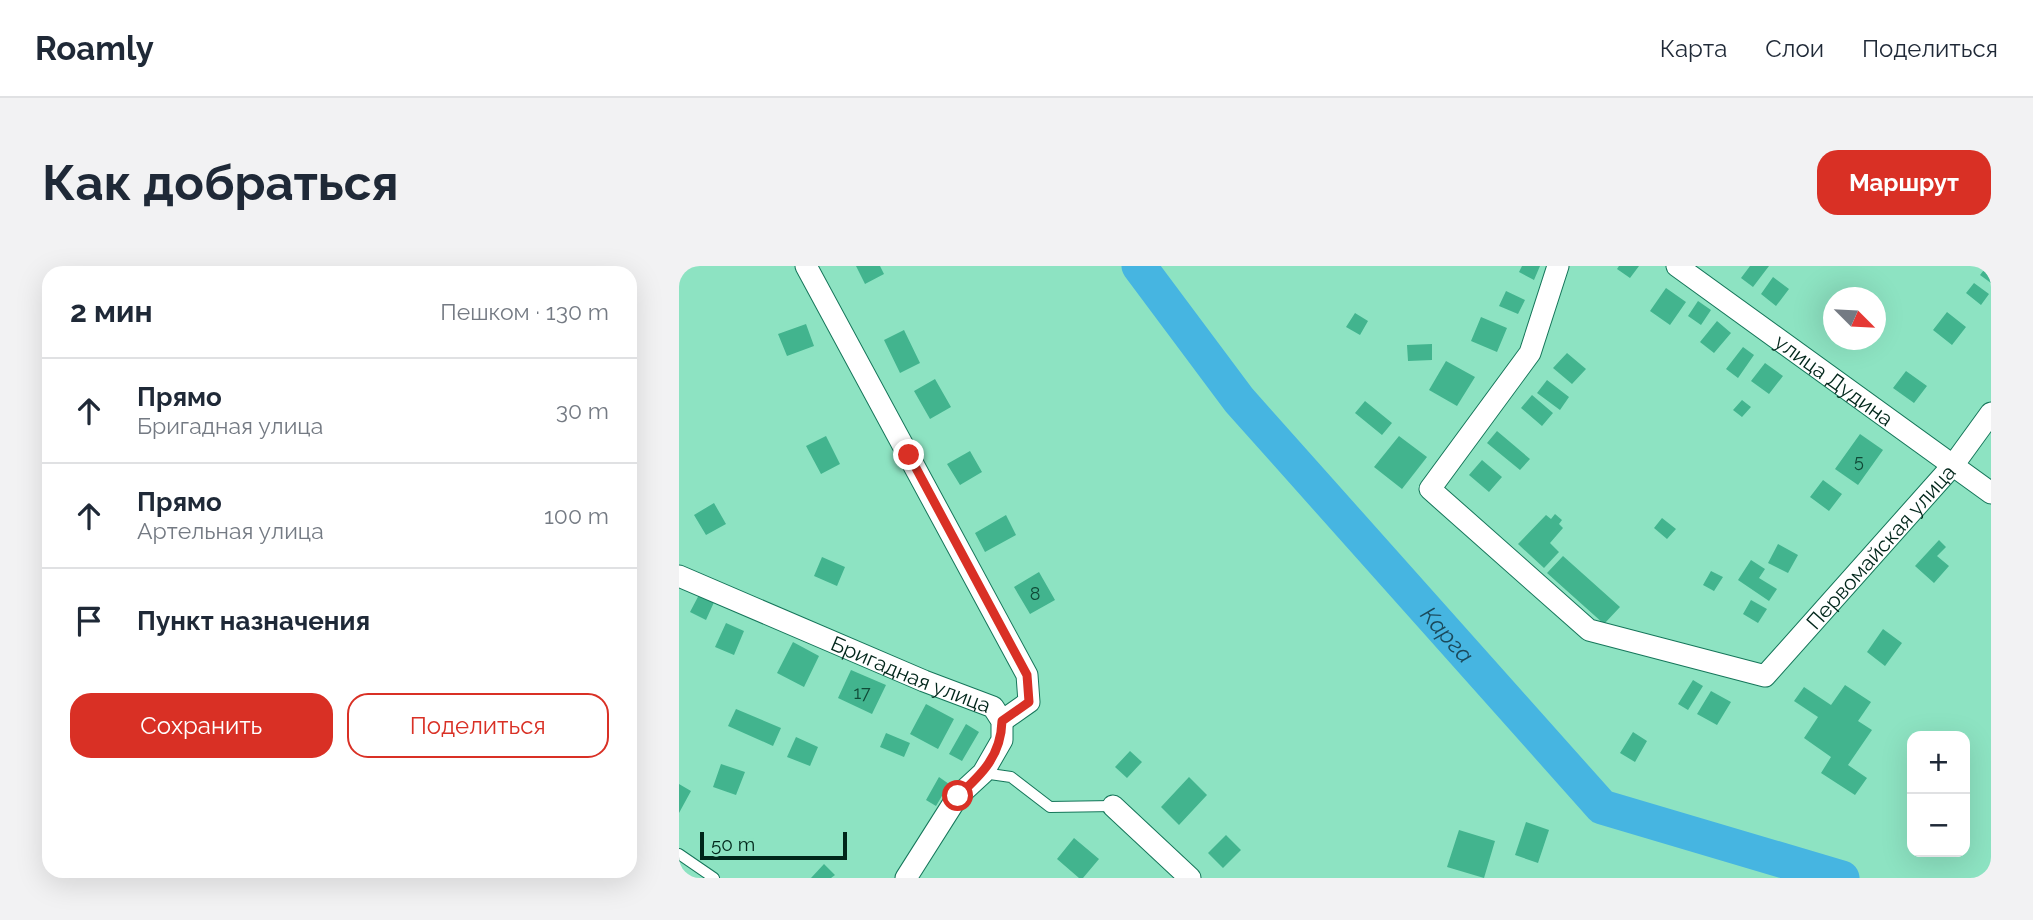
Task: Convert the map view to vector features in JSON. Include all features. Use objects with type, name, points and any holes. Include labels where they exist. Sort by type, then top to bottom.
[{"type":"street","points":[[806,266],[1027,675],[1029,702],[1002,721]]},
{"type":"street","name":"Первомайская улица","points":[[1558,266],[1530,354],[1430,489],[1589,630],[1765,676],[1954,464],[1991,413]]},
{"type":"street","name":"улица Дудина","points":[[1677,266],[1991,493]]},
{"type":"street","name":"Бригадная улица","points":[[679,576],[924,681],[993,707],[1002,721],[1002,740],[983,773],[958,796],[905,878]]},
{"type":"street","points":[[1113,806],[1190,878]]},
{"type":"lane","points":[[983,773],[1011,777],[1050,807],[1113,806]]},
{"type":"lane","points":[[679,854],[714,878]]},
{"type":"building","points":[[856,266],[880,266],[884,274],[865,284]]},
{"type":"building","points":[[1522,266],[1540,266],[1534,280],[1519,272]]},
{"type":"building","points":[[1619,266],[1639,266],[1630,278],[1617,269]]},
{"type":"building","points":[[1750,266],[1769,266],[1753,287],[1741,278]]},
{"type":"building","points":[[1987,266],[1991,266],[1991,283],[1980,275]]},
{"type":"building","points":[[1773,277],[1789,289],[1776,306],[1761,294]]},
{"type":"building","points":[[1974,283],[1989,294],[1981,305],[1966,293]]},
{"type":"building","points":[[1666,288],[1686,302],[1670,325],[1650,311]]},
{"type":"building","points":[[1506,291],[1525,300],[1518,314],[1499,306]]},
{"type":"building","points":[[1698,301],[1711,310],[1701,325],[1688,316]]},
{"type":"building","points":[[1947,312],[1966,327],[1952,345],[1933,330]]},
{"type":"building","points":[[1355,313],[1368,321],[1360,335],[1346,327]]},
{"type":"building","points":[[1481,317],[1507,328],[1497,352],[1471,341]]},
{"type":"building","points":[[1717,321],[1731,333],[1714,353],[1700,342]]},
{"type":"building","points":[[806,324],[814,346],[787,356],[778,334]]},
{"type":"building","points":[[904,330],[920,363],[900,373],[884,340]]},
{"type":"building","points":[[1432,344],[1432,360],[1408,361],[1407,345]]},
{"type":"building","points":[[1743,347],[1754,355],[1738,378],[1726,369]]},
{"type":"building","points":[[1567,353],[1586,369],[1572,384],[1553,368]]},
{"type":"building","points":[[1446,361],[1475,377],[1457,406],[1429,390]]},
{"type":"building","points":[[1765,363],[1783,376],[1769,394],[1751,381]]},
{"type":"building","points":[[1906,371],[1927,386],[1914,403],[1893,388]]},
{"type":"building","points":[[935,379],[951,407],[930,419],[914,391]]},
{"type":"building","points":[[1547,380],[1569,397],[1560,410],[1537,393]]},
{"type":"building","points":[[1532,395],[1553,413],[1542,426],[1521,408]]},
{"type":"building","points":[[1742,400],[1751,407],[1742,417],[1733,410]]},
{"type":"building","points":[[1365,401],[1392,423],[1382,435],[1355,413]]},
{"type":"building","points":[[1497,431],[1530,459],[1520,470],[1487,443]]},
{"type":"building","points":[[1860,434],[1883,450],[1858,485],[1835,469]]},
{"type":"building","points":[[826,436],[840,464],[821,474],[806,446]]},
{"type":"building","points":[[1399,436],[1427,457],[1402,489],[1374,467]]},
{"type":"building","points":[[970,451],[982,472],[960,485],[947,464]]},
{"type":"building","points":[[1482,460],[1502,477],[1489,492],[1469,475]]},
{"type":"building","points":[[1823,480],[1842,494],[1829,511],[1810,497]]},
{"type":"building","points":[[714,503],[726,524],[706,535],[694,515]]},
{"type":"building","points":[[1555,514],[1562,520],[1559,524],[1563,528],[1550,543],[1559,552],[1544,568],[1518,544],[1546,515],[1551,519]]},
{"type":"building","points":[[1006,515],[1016,535],[985,552],[975,533]]},
{"type":"building","points":[[1662,518],[1676,529],[1667,539],[1654,528]]},
{"type":"building","points":[[1939,540],[1946,547],[1937,556],[1949,566],[1934,583],[1915,566]]},
{"type":"building","points":[[1778,544],[1798,555],[1788,573],[1768,563]]},
{"type":"building","points":[[1563,556],[1620,607],[1604,624],[1547,573]]},
{"type":"building","points":[[822,557],[845,567],[837,586],[814,576]]},
{"type":"building","points":[[1751,560],[1765,569],[1759,578],[1777,589],[1769,601],[1738,580]]},
{"type":"building","points":[[1711,571],[1723,577],[1714,591],[1703,585]]},
{"type":"building","points":[[1039,572],[1055,600],[1030,614],[1014,587]]},
{"type":"building","points":[[700,593],[715,600],[706,620],[690,612]]},
{"type":"building","points":[[1751,600],[1767,609],[1758,623],[1743,614]]},
{"type":"building","points":[[726,623],[744,631],[734,655],[715,647]]},
{"type":"building","points":[[1883,629],[1902,643],[1885,666],[1867,652]]},
{"type":"building","points":[[793,642],[819,656],[804,687],[777,673]]},
{"type":"building","points":[[851,670],[886,685],[872,714],[838,698]]},
{"type":"building","points":[[1693,680],[1703,686],[1688,710],[1678,704]]},
{"type":"building","points":[[1845,685],[1871,702],[1858,721],[1872,730],[1848,765],[1867,778],[1855,795],[1821,773],[1831,757],[1804,738],[1818,717],[1794,701],[1804,687],[1831,705]]},
{"type":"building","points":[[1711,691],[1731,702],[1717,725],[1697,714]]},
{"type":"building","points":[[926,704],[954,719],[938,749],[910,734]]},
{"type":"building","points":[[736,709],[781,728],[773,746],[728,726]]},
{"type":"building","points":[[966,724],[979,732],[962,761],[949,754]]},
{"type":"building","points":[[1633,732],[1647,741],[1635,762],[1620,753]]},
{"type":"building","points":[[886,733],[910,743],[904,757],[880,747]]},
{"type":"building","points":[[796,737],[818,747],[810,766],[787,757]]},
{"type":"building","points":[[1130,751],[1142,762],[1127,778],[1115,767]]},
{"type":"building","points":[[721,764],[745,772],[736,795],[713,787]]},
{"type":"building","points":[[939,777],[949,784],[936,806],[926,800]]},
{"type":"building","points":[[1189,777],[1207,795],[1179,825],[1161,807]]},
{"type":"building","points":[[679,784],[691,791],[679,813]]},
{"type":"building","points":[[1526,822],[1549,830],[1538,863],[1515,855]]},
{"type":"building","points":[[1459,830],[1495,841],[1484,878],[1447,867]]},
{"type":"building","points":[[1226,835],[1241,850],[1223,868],[1208,853]]},
{"type":"building","points":[[1074,838],[1099,859],[1083,878],[1079,878],[1057,859]]},
{"type":"building","points":[[824,864],[835,875],[831,878],[811,878]]},
{"type":"waterway","name":"Карга","points":[[1139,266],[1239,400],[1602,807],[1842,878]]},
{"type":"route","points":[[909,455],[1027,675],[1029,702],[1002,721],[1002,740],[983,773],[958,796]]}]
